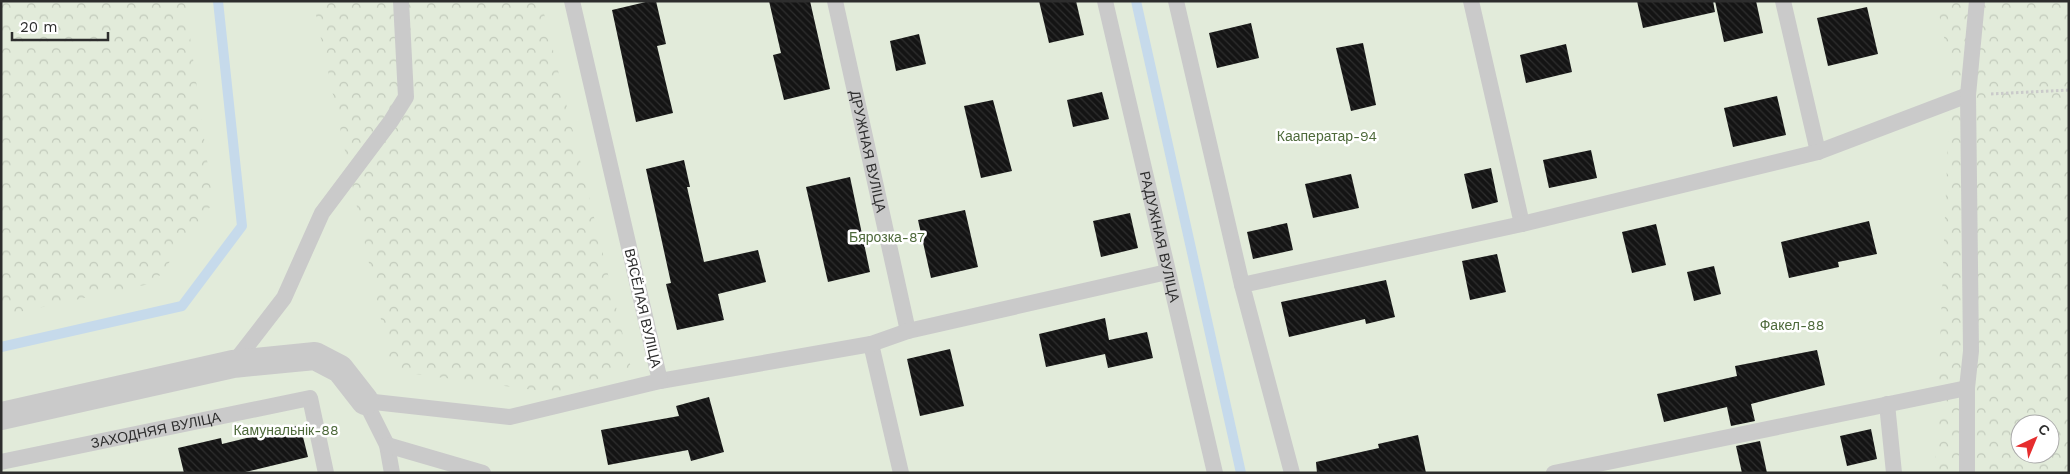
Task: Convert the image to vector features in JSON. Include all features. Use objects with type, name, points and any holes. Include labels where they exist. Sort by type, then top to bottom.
[{"type":"street","points":[[1,416],[233,364],[315,356],[340,369],[365,401]]},
{"type":"lane","points":[[233,364],[284,298],[322,213],[391,121],[406,97],[401,1]]},
{"type":"lane","name":"ВЯСЁЛАЯ ВУЛІЦА","points":[[365,401],[510,417],[660,381],[572,1]]},
{"type":"lane","name":"ДРУЖНАЯ ВУЛІЦА","points":[[835,1],[908,331]]},
{"type":"lane","name":"РАДУЖНАЯ ВУЛІЦА","points":[[1105,1],[1215,473]]},
{"type":"lane","points":[[1176,1],[1242,285],[1292,473]]},
{"type":"lane","points":[[1471,1],[1522,224]]},
{"type":"lane","points":[[1783,1],[1818,152]]},
{"type":"lane","points":[[1966,473],[1967,388],[1971,351],[1968,95],[1977,1]]},
{"type":"lane","points":[[1242,285],[1522,224],[1818,152],[1968,95]]},
{"type":"lane","points":[[660,381],[871,344],[908,331],[1167,272]]},
{"type":"lane","points":[[871,344],[901,473]]},
{"type":"lane","points":[[1554,473],[1967,388]]},
{"type":"lane","name":"ЗАХОДНЯЯ ВУЛІЦА","points":[[1,462],[310,398],[326,473]]},
{"type":"lane","points":[[365,401],[387,445],[392,473]]},
{"type":"lane","points":[[1886,404],[1894,473]]},
{"type":"lane","points":[[387,445],[483,473]]},
{"type":"path","points":[[1968,95],[2069,90]]},
{"type":"green space","points":[[1,1],[2069,1],[2069,473],[1,473]]},
{"type":"green space","points":[[1,1],[185,1],[213,203],[154,283],[1,316]]},
{"type":"green space","points":[[313,1],[541,1],[631,368],[556,393],[392,371]]},
{"type":"green space","points":[[1936,1],[2069,1],[2069,473],[1935,473],[1952,73]]},
{"type":"building","points":[[656,1],[666,44],[657,46],[673,113],[636,122],[612,10]]},
{"type":"building","points":[[769,1],[810,1],[830,89],[784,100],[773,55],[781,53]]},
{"type":"building","points":[[1039,1],[1076,1],[1084,35],[1049,43]]},
{"type":"building","points":[[1637,1],[1713,1],[1715,12],[1643,28]]},
{"type":"building","points":[[1715,1],[1756,1],[1763,33],[1724,42]]},
{"type":"building","points":[[1867,7],[1878,54],[1828,66],[1817,18]]},
{"type":"building","points":[[1251,23],[1259,58],[1217,68],[1209,33]]},
{"type":"building","points":[[919,34],[926,64],[896,71],[890,41]]},
{"type":"building","points":[[1363,43],[1376,105],[1351,111],[1336,48]]},
{"type":"building","points":[[1566,44],[1572,72],[1526,83],[1520,55]]},
{"type":"building","points":[[1102,92],[1109,119],[1073,127],[1067,100]]},
{"type":"building","points":[[1777,96],[1786,135],[1733,147],[1724,108]]},
{"type":"building","points":[[993,100],[1012,171],[981,178],[964,106]]},
{"type":"building","points":[[1591,150],[1597,178],[1549,188],[1543,160]]},
{"type":"building","points":[[684,160],[690,187],[687,187],[704,262],[758,250],[766,282],[718,294],[724,320],[677,330],[666,284],[671,283],[646,169]]},
{"type":"building","points":[[1491,168],[1498,202],[1472,209],[1464,174]]},
{"type":"building","points":[[1351,174],[1359,208],[1313,218],[1305,184]]},
{"type":"building","points":[[850,177],[870,272],[828,282],[806,187]]},
{"type":"building","points":[[965,210],[978,267],[931,278],[918,220]]},
{"type":"building","points":[[1130,213],[1138,248],[1101,257],[1093,221]]},
{"type":"building","points":[[1869,221],[1877,254],[1838,262],[1839,267],[1789,278],[1781,242]]},
{"type":"building","points":[[1287,223],[1293,250],[1253,259],[1247,232]]},
{"type":"building","points":[[1656,224],[1666,265],[1632,273],[1622,232]]},
{"type":"building","points":[[1497,254],[1506,292],[1470,300],[1462,261]]},
{"type":"building","points":[[1714,266],[1721,294],[1694,301],[1687,272]]},
{"type":"building","points":[[1386,280],[1395,317],[1366,324],[1365,319],[1289,337],[1281,302]]},
{"type":"building","points":[[1105,318],[1109,340],[1147,332],[1153,358],[1108,368],[1105,354],[1046,367],[1039,334]]},
{"type":"building","points":[[950,349],[964,406],[920,416],[907,359]]},
{"type":"building","points":[[1817,350],[1825,385],[1751,404],[1755,421],[1731,426],[1727,407],[1664,422],[1657,394],[1737,376],[1735,366]]},
{"type":"building","points":[[709,397],[724,452],[691,461],[688,450],[608,465],[601,430],[679,416],[676,406]]},
{"type":"building","points":[[300,425],[308,457],[241,473],[184,473],[178,448],[221,438],[222,444]]},
{"type":"building","points":[[1871,429],[1877,459],[1847,466],[1840,436]]},
{"type":"building","points":[[1418,435],[1426,473],[1317,473],[1316,462],[1379,448],[1378,444]]},
{"type":"building","points":[[1760,441],[1767,473],[1742,473],[1736,446]]},
{"type":"waterway","points":[[1,347],[182,306],[242,226],[218,1]]},
{"type":"waterway","points":[[1136,1],[1241,473]]},
{"type":"park label","name":"Кааператар-94","points":[[1327,136]]},
{"type":"park label","name":"Бярозка-87","points":[[887,237]]},
{"type":"park label","name":"Факел-88","points":[[1792,325]]},
{"type":"park label","name":"Камунальнік-88","points":[[286,430]]}]
